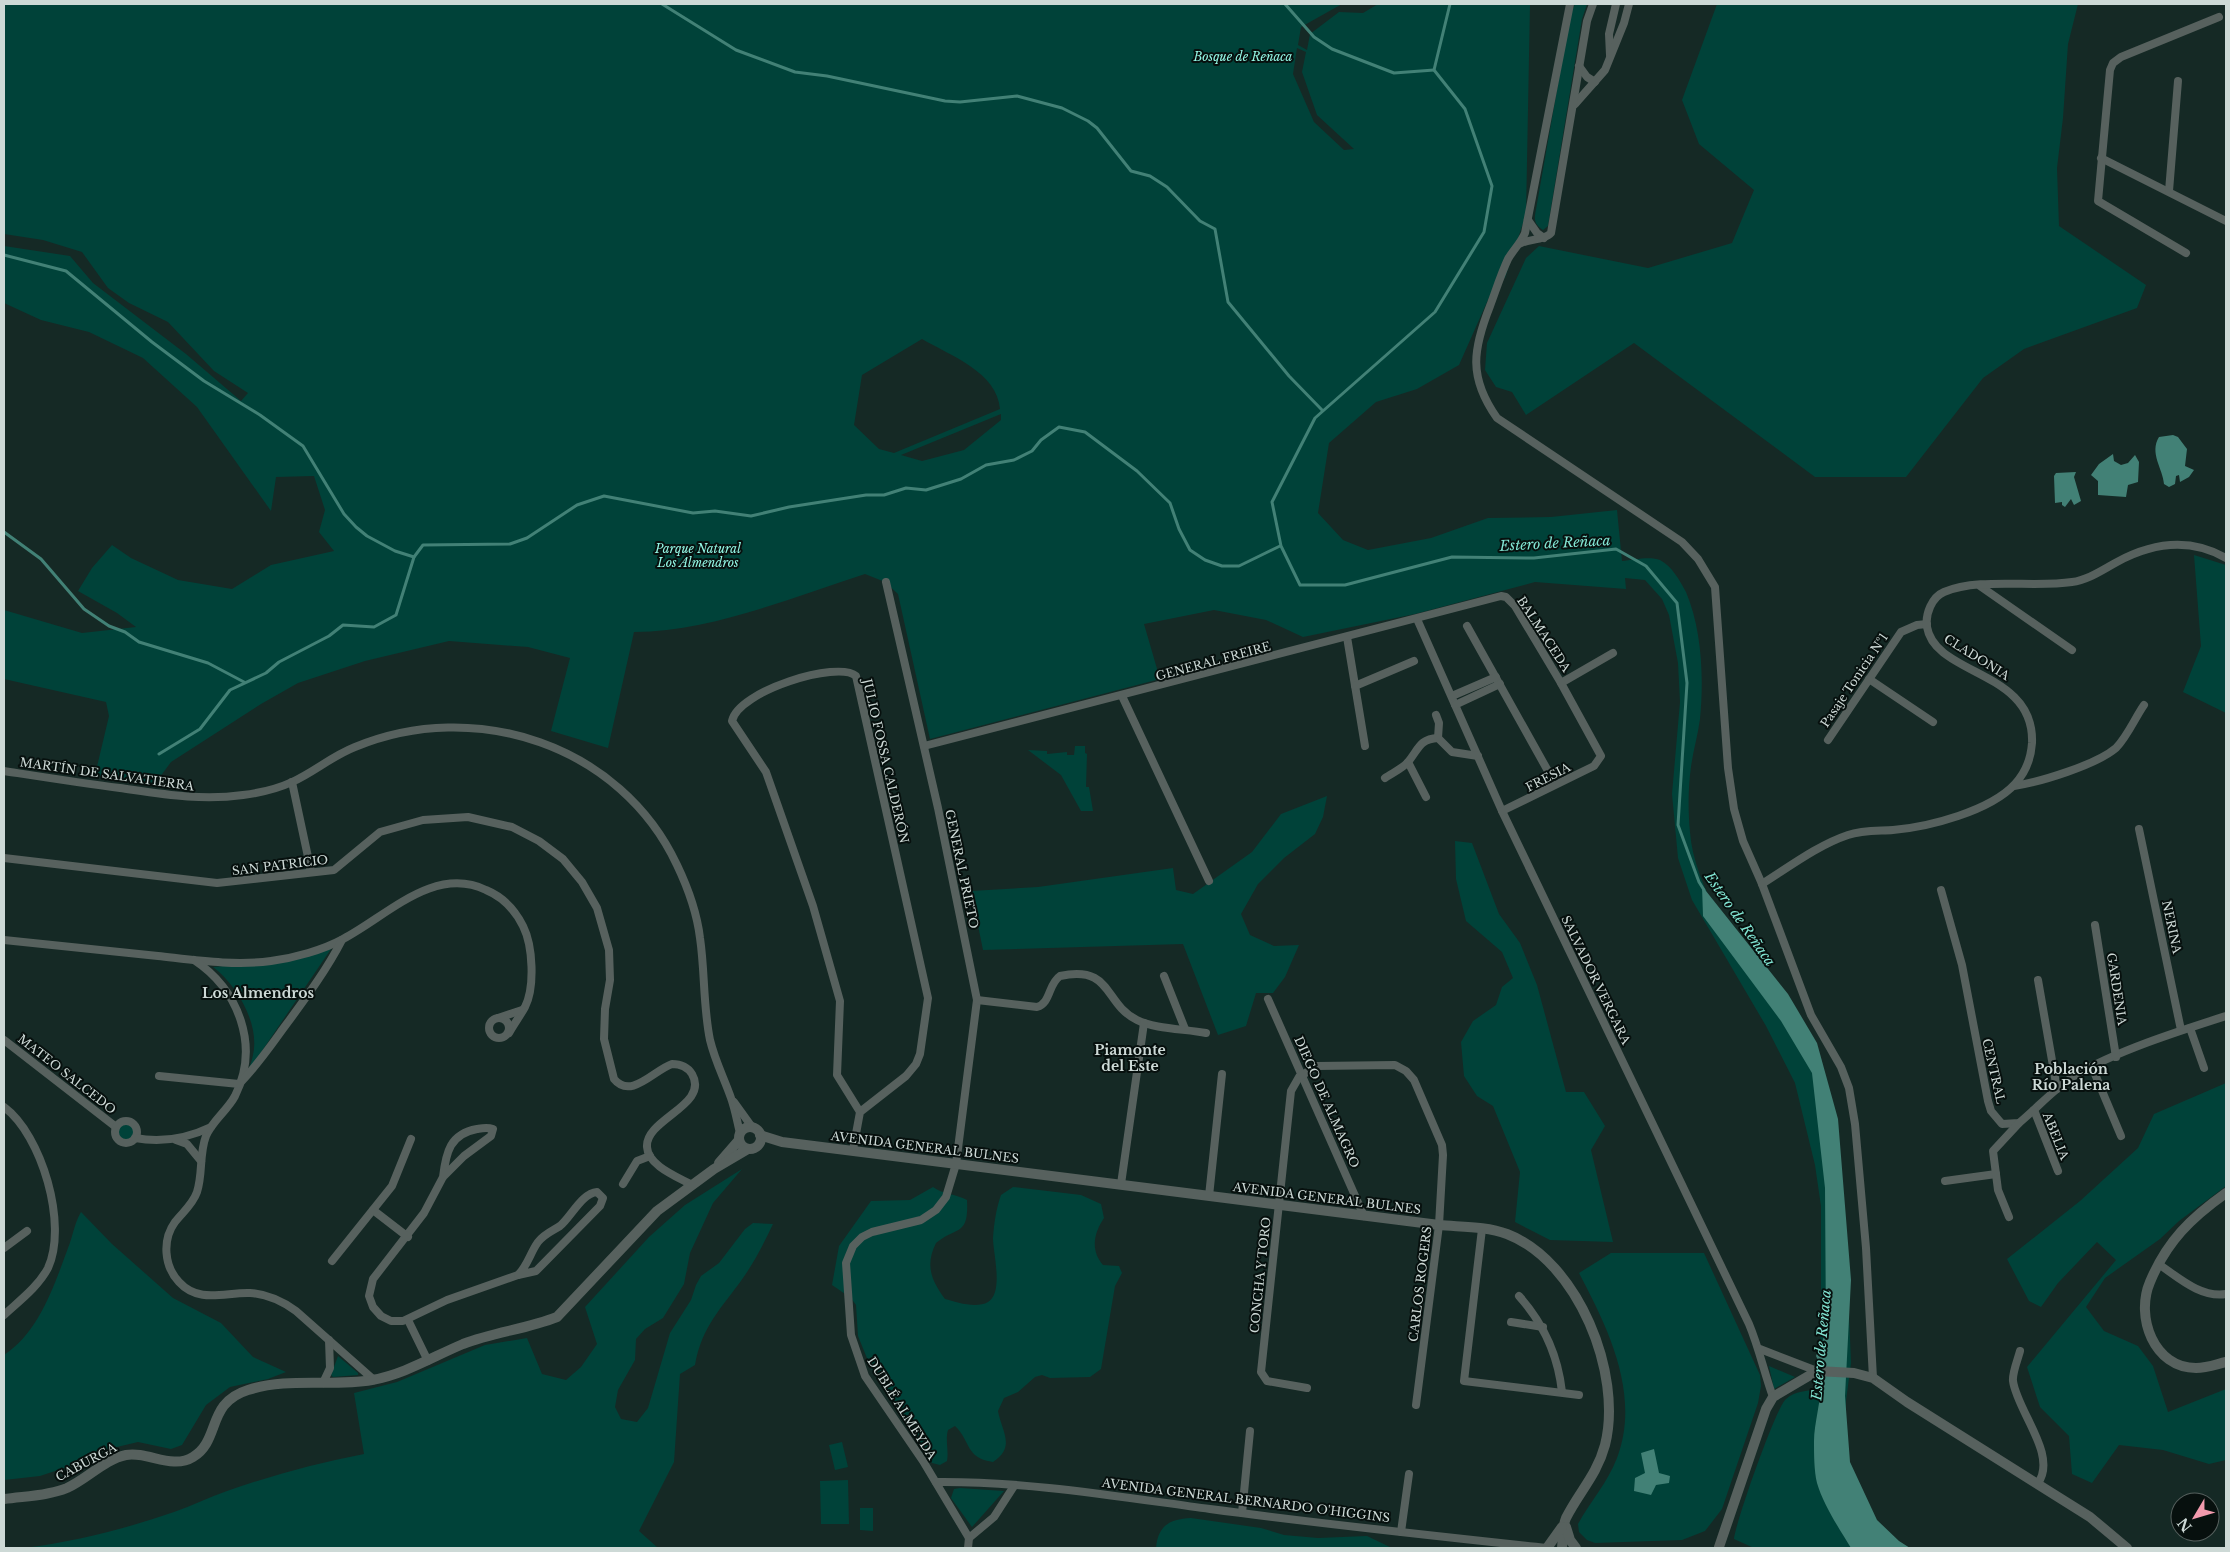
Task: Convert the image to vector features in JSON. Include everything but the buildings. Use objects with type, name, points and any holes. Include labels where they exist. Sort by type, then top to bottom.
[{"type":"street","points":[[1570,4],[1528,220],[1521,243],[1509,257],[1478,336],[1474,358],[1476,374],[1489,407],[1497,418],[1672,534],[1690,550],[1705,569],[1714,587],[1728,768],[1734,810],[1743,841],[1762,884],[1812,1015],[1841,1067],[1851,1095],[1866,1248],[1873,1378]]},
{"type":"street","points":[[1521,243],[1533,238],[1544,238],[1551,233],[1587,21],[1593,4]]},
{"type":"street","points":[[1610,55],[1608,34],[1616,4]]},
{"type":"street","points":[[1574,104],[1605,70],[1629,4]]},
{"type":"street","points":[[2186,254],[2100,204],[2097,198],[2110,70],[2113,63],[2121,57],[2219,17]]},
{"type":"street","points":[[1579,66],[1588,78],[1595,82]]},
{"type":"street","points":[[2170,191],[2178,80]]},
{"type":"street","points":[[2101,158],[2170,191],[2226,221]]},
{"type":"street","points":[[1528,220],[1537,233],[1544,238]]},
{"type":"street","points":[[1927,624],[1931,606],[1943,593],[1980,586],[2075,582],[2093,576],[2140,550],[2162,545],[2195,546],[2225,554]]},
{"type":"street","name":"GENERAL PRIETO","points":[[886,582],[924,746],[977,1000],[956,1164]]},
{"type":"street","points":[[1980,586],[2072,650]]},
{"type":"street","name":"GENERAL FREIRE","points":[[924,746],[1417,619],[1497,596],[1506,597]]},
{"type":"street","name":"BALMACEDA","points":[[1506,597],[1515,606],[1561,683],[1600,751],[1601,760]]},
{"type":"street","name":"SALVADOR VERGARA","points":[[1417,619],[1502,811],[1760,1349],[1772,1397]]},
{"type":"street","name":"CLADONIA","points":[[1762,884],[1848,834],[1914,827],[1953,817],[1990,802],[2014,786],[2024,772],[2031,748],[2031,730],[2025,712],[2009,691],[1936,646],[1930,636],[1927,624]]},
{"type":"street","name":"Pasaje Tonicia Nº1","points":[[1828,740],[1901,632],[1917,625],[1927,624]]},
{"type":"street","points":[[1467,626],[1548,771]]},
{"type":"street","points":[[1347,637],[1364,746]]},
{"type":"street","name":"BALMACEDA","points":[[1561,683],[1613,653]]},
{"type":"street","points":[[1355,686],[1414,661]]},
{"type":"street","name":"JULIO FOSSA CALDERÓN","points":[[844,670],[856,676],[928,998],[916,1064],[906,1076],[860,1112],[837,1075],[840,1001],[813,906],[766,772],[732,721],[734,715],[746,703],[769,688],[786,682],[844,670]]},
{"type":"street","points":[[1869,679],[1933,722]]},
{"type":"street","points":[[1452,696],[1498,681]]},
{"type":"street","points":[[1456,705],[1498,681]]},
{"type":"street","points":[[1122,696],[1210,881]]},
{"type":"street","points":[[2014,786],[2036,781],[2107,754],[2118,746],[2144,705]]},
{"type":"street","points":[[1436,715],[1438,738],[1452,752],[1478,756]]},
{"type":"street","name":"MARTÍN DE SALVATIERRA","points":[[4,771],[202,799],[243,795],[292,782],[337,755],[366,743],[397,734],[452,728],[487,729],[531,738],[572,755],[602,774],[629,797],[652,823],[684,880],[696,917],[700,940],[705,1008],[710,1041],[718,1068],[731,1098],[755,1139]]},
{"type":"street","points":[[1384,778],[1408,762],[1419,744],[1424,740],[1438,738]]},
{"type":"street","name":"FRESIA","points":[[1502,811],[1594,766],[1601,760]]},
{"type":"street","points":[[1408,762],[1426,797]]},
{"type":"street","points":[[292,782],[311,871]]},
{"type":"street","name":"SAN PATRICIO","points":[[4,858],[217,883],[311,871],[326,872],[334,870],[371,837],[389,828],[438,817],[483,818],[526,833],[563,859],[582,882],[597,908],[606,936],[610,965],[604,1038],[612,1075],[620,1085],[628,1087],[636,1085],[672,1064],[686,1067],[694,1079],[694,1089],[684,1104],[650,1133],[647,1147],[650,1156]]},
{"type":"street","name":"NERINA","points":[[2139,829],[2181,1030]]},
{"type":"street","points":[[4,940],[233,963],[272,961],[342,940],[433,886],[458,883],[483,888],[509,905],[520,920],[528,939],[532,968],[529,994],[522,1010],[509,1033],[498,1038],[491,1034],[489,1026],[497,1018],[522,1010]]},
{"type":"street","name":"CENTRAL","points":[[1941,890],[1962,965],[1991,1111],[2002,1124],[2019,1123]]},
{"type":"street","name":"GARDENIA","points":[[2095,925],[2116,1057]]},
{"type":"street","points":[[239,1084],[253,1070],[291,1018],[330,963],[342,940]]},
{"type":"street","points":[[192,959],[219,981],[238,1011],[246,1047],[246,1059],[235,1096],[210,1126],[205,1138],[196,1196],[172,1226],[168,1239],[167,1262],[174,1276],[186,1288],[199,1294],[213,1296],[250,1293],[274,1298],[296,1311],[374,1380]]},
{"type":"street","points":[[977,1000],[1036,1008],[1046,1002],[1054,981],[1060,976],[1089,976],[1101,981],[1124,1011],[1144,1023],[1206,1033]]},
{"type":"street","points":[[1164,976],[1185,1029]]},
{"type":"street","points":[[2038,980],[2057,1089]]},
{"type":"street","name":"DIEGO DE ALMAGRO","points":[[1268,998],[1364,1216]]},
{"type":"street","points":[[2009,1217],[2002,1205],[1994,1151],[2019,1123],[2074,1076],[2181,1030],[2226,1016]]},
{"type":"street","points":[[497,1018],[504,1019],[508,1023],[509,1033]]},
{"type":"street","points":[[1121,1184],[1144,1023]]},
{"type":"street","points":[[2190,1028],[2204,1068]]},
{"type":"street","name":"MATEO SALCEDO","points":[[4,1040],[116,1126]]},
{"type":"street","name":"CARLOS ROGERS","points":[[1303,1074],[1317,1066],[1390,1064],[1401,1068],[1410,1075],[1417,1085],[1442,1145],[1439,1225],[1416,1405]]},
{"type":"street","points":[[2092,1067],[2121,1136]]},
{"type":"street","points":[[1209,1196],[1222,1074]]},
{"type":"street","name":"CONCHA Y TORO","points":[[1303,1074],[1296,1080],[1291,1091],[1261,1372],[1267,1381],[1307,1388]]},
{"type":"street","points":[[159,1076],[239,1084]]},
{"type":"street","name":"MARTÍN DE SALVATIERRA","points":[[731,1098],[739,1136]]},
{"type":"street","points":[[4,1107],[20,1124],[36,1152],[48,1188],[55,1234],[52,1258],[39,1282],[4,1315]]},
{"type":"street","name":"ABELIA","points":[[2034,1110],[2058,1171]]},
{"type":"street","points":[[853,1150],[860,1112]]},
{"type":"street","name":"MATEO SALCEDO","points":[[116,1126],[121,1122],[131,1122],[137,1130],[135,1138]]},
{"type":"street","name":"MATEO SALCEDO","points":[[116,1126],[116,1136],[120,1141],[127,1143],[135,1138],[154,1141],[175,1140],[210,1126]]},
{"type":"street","points":[[442,1176],[464,1156],[492,1136],[493,1129],[488,1127],[467,1131],[457,1136],[446,1159],[442,1176],[424,1213],[408,1237],[373,1280],[369,1296],[373,1307],[381,1316],[397,1322],[408,1320],[447,1300],[518,1275],[536,1271],[600,1206],[603,1198],[597,1192],[592,1193],[560,1225],[545,1234],[534,1248],[526,1267],[518,1275]]},
{"type":"street","points":[[745,1128],[755,1139],[742,1146],[739,1136],[745,1128]]},
{"type":"street","name":"AVENIDA GENERAL BULNES","points":[[714,1170],[739,1136]]},
{"type":"street","points":[[332,1261],[373,1210],[398,1174],[411,1139]]},
{"type":"street","name":"AVENIDA GENERAL BULNES","points":[[323,1384],[374,1380],[408,1370],[463,1344],[496,1333],[542,1323],[557,1317],[642,1225],[692,1185],[755,1139],[1364,1216],[1482,1229],[1505,1233],[1518,1240],[1542,1256],[1561,1275],[1582,1307],[1604,1371],[1609,1404],[1605,1444],[1591,1479],[1566,1519],[1562,1548]]},
{"type":"street","points":[[175,1140],[187,1144],[201,1161]]},
{"type":"street","points":[[622,1184],[638,1161],[650,1156],[668,1171],[692,1185]]},
{"type":"street","name":"DUBLÉ ALMEYDA","points":[[956,1164],[946,1197],[936,1210],[912,1224],[867,1234],[853,1246],[846,1263],[851,1336],[859,1361],[866,1376],[936,1482],[969,1538]]},
{"type":"street","points":[[1945,1181],[1996,1174]]},
{"type":"street","points":[[2226,1193],[2185,1225],[2150,1282],[2144,1306],[2146,1326],[2155,1344],[2167,1358],[2189,1368],[2209,1367],[2226,1362]]},
{"type":"street","points":[[373,1210],[408,1237]]},
{"type":"street","points":[[1482,1229],[1464,1381],[1578,1395]]},
{"type":"street","points":[[4,1248],[27,1231]]},
{"type":"street","points":[[2160,1265],[2199,1290],[2210,1294],[2226,1294]]},
{"type":"street","points":[[1519,1296],[1543,1327],[1557,1361],[1562,1392]]},
{"type":"street","points":[[408,1320],[428,1361]]},
{"type":"street","points":[[1511,1322],[1543,1327]]},
{"type":"street","points":[[323,1384],[330,1368],[329,1340]]},
{"type":"street","points":[[1760,1349],[1821,1371],[1854,1373],[1873,1378],[1907,1402],[2101,1525],[2127,1548]]},
{"type":"street","points":[[2020,1351],[2013,1380],[2044,1460],[2042,1478],[2038,1484]]},
{"type":"street","points":[[1717,1548],[1766,1409],[1772,1397],[1821,1371]]},
{"type":"street","name":"CABURGA","points":[[4,1499],[57,1492],[76,1484],[114,1459],[125,1455],[137,1455],[174,1462],[190,1459],[200,1452],[210,1436],[220,1408],[238,1394],[274,1383],[323,1384]]},
{"type":"street","points":[[1242,1513],[1250,1431]]},
{"type":"street","points":[[1401,1532],[1409,1474]]},
{"type":"street","name":"AVENIDA GENERAL BERNARDO O'HIGGINS","points":[[936,1482],[1014,1486],[1553,1548]]},
{"type":"street","points":[[968,1548],[969,1538],[994,1517],[1014,1486]]},
{"type":"street","points":[[1547,1548],[1566,1519]]},
{"type":"street","points":[[1566,1519],[1570,1540],[1576,1548]]},
{"type":"green space","points":[[4,4],[1342,4],[1301,27],[1298,45],[1307,50],[1310,34],[1339,12],[1363,13],[1378,4],[1530,4],[1526,214],[1505,278],[1499,275],[1459,365],[1417,389],[1376,402],[1329,443],[1318,513],[1343,540],[1368,550],[1431,538],[1488,518],[1551,517],[1617,510],[1622,561],[1646,558],[1660,560],[1672,570],[1686,592],[1699,638],[1702,671],[1700,719],[1692,761],[1689,791],[1690,832],[1693,854],[1717,914],[1820,1069],[1845,1216],[1851,1363],[1846,1401],[1844,1466],[1851,1548],[1754,1548],[1734,1539],[1757,1466],[1781,1407],[1786,1399],[1793,1394],[1818,1389],[1821,1324],[1821,1206],[1815,1165],[1795,1083],[1766,1026],[1692,900],[1678,858],[1672,794],[1680,702],[1678,663],[1669,615],[1662,599],[1645,580],[1625,578],[1626,589],[1535,582],[1415,614],[1303,637],[1266,620],[1214,610],[1144,624],[1160,679],[930,739],[898,594],[885,582],[865,574],[780,603],[722,620],[664,630],[634,632],[608,748],[551,731],[570,658],[528,647],[449,641],[365,661],[298,683],[261,704],[171,762],[154,785],[95,775],[109,716],[106,702],[4,679],[4,610],[82,633],[136,627],[117,613],[78,591],[92,568],[112,545],[131,558],[178,580],[232,589],[271,565],[334,551],[319,532],[325,510],[314,476],[276,477],[271,511],[197,407],[143,358],[89,332],[41,320],[4,303],[4,246],[70,256],[93,283],[186,354],[241,401],[248,393],[214,371],[168,322],[129,303],[108,288],[82,252],[43,240],[4,234]],"holes":[[[1297,48],[1306,52],[1302,72],[1317,115],[1354,149],[1344,150],[1314,122],[1293,74]],[[922,339],[971,366],[982,375],[991,385],[997,396],[1000,409],[894,453],[879,449],[854,425],[862,375]],[[1001,414],[1001,420],[964,450],[922,461],[901,455]]]},
{"type":"green space","points":[[1575,4],[1587,4],[1582,19],[1548,226],[1543,230],[1536,224],[1535,215],[1570,16]]},
{"type":"green space","points":[[1717,4],[2078,4],[2068,44],[2063,118],[2057,168],[2059,226],[2146,285],[2137,308],[2024,349],[1983,378],[1906,477],[1815,477],[1634,343],[1526,415],[1512,392],[1496,387],[1485,370],[1487,343],[1526,258],[1539,246],[1648,268],[1732,243],[1754,190],[1699,144],[1682,100]]},
{"type":"green space","points":[[2194,555],[2226,565],[2226,713],[2183,692],[2201,646]]},
{"type":"green space","points":[[1075,746],[1085,746],[1085,753],[1087,754],[1086,787],[1089,787],[1093,811],[1081,811],[1061,775],[1028,750],[1047,751],[1047,754],[1067,752],[1067,755],[1074,755]]},
{"type":"green space","points":[[1327,796],[1323,817],[1315,834],[1284,858],[1258,884],[1241,914],[1250,935],[1274,946],[1299,945],[1285,977],[1273,993],[1256,993],[1246,1026],[1218,1035],[1183,944],[983,950],[971,891],[1038,887],[1173,868],[1176,890],[1193,894],[1252,852],[1281,814]]},
{"type":"green space","points":[[1455,841],[1472,843],[1499,914],[1520,943],[1537,985],[1566,1092],[1584,1092],[1605,1126],[1591,1150],[1613,1242],[1550,1240],[1515,1222],[1520,1172],[1493,1106],[1477,1096],[1464,1076],[1461,1042],[1473,1021],[1496,1005],[1502,987],[1513,978],[1502,952],[1466,921],[1456,879]]},
{"type":"green space","points":[[333,946],[247,1073],[253,1057],[254,1043],[250,1018],[238,995],[213,967],[261,963]]},
{"type":"green space","points":[[2226,1083],[2226,1186],[2179,1221],[2160,1239],[2105,1278],[2086,1307],[2104,1331],[2138,1346],[2153,1366],[2168,1412],[2226,1389],[2226,1460],[2209,1464],[2163,1450],[2119,1445],[2092,1483],[2072,1474],[2069,1436],[2040,1407],[2027,1367],[2116,1260],[2097,1242],[2058,1283],[2041,1307],[2029,1301],[2007,1259],[2080,1201],[2138,1148],[2154,1114]]},
{"type":"green space","points":[[122,1123],[130,1123],[135,1128],[133,1139],[122,1141],[117,1136],[117,1128]]},
{"type":"green space","points":[[742,1169],[713,1203],[690,1253],[684,1284],[663,1318],[645,1329],[636,1339],[635,1360],[618,1390],[615,1407],[621,1419],[637,1422],[648,1408],[670,1333],[691,1300],[701,1276],[719,1263],[745,1229],[753,1223],[773,1224],[743,1278],[713,1318],[702,1339],[695,1365],[680,1374],[674,1462],[639,1531],[658,1548],[23,1548],[80,1538],[137,1524],[261,1480],[312,1465],[364,1454],[354,1393],[397,1382],[485,1345],[527,1338],[542,1374],[566,1380],[581,1367],[597,1344],[585,1307],[649,1237],[685,1205]]},
{"type":"green space","points":[[933,1187],[967,1200],[966,1220],[963,1225],[960,1229],[936,1243],[931,1258],[930,1265],[933,1279],[945,1299],[978,1305],[988,1302],[993,1297],[997,1281],[993,1238],[996,1216],[1001,1195],[1013,1187],[1081,1195],[1101,1204],[1104,1218],[1096,1236],[1096,1253],[1103,1265],[1119,1266],[1122,1273],[1115,1286],[1101,1369],[1090,1377],[1050,1378],[1042,1375],[1035,1377],[1018,1392],[1004,1398],[998,1411],[1006,1445],[1004,1451],[993,1462],[984,1460],[973,1453],[955,1426],[948,1430],[947,1461],[940,1465],[932,1463],[925,1449],[873,1373],[858,1336],[856,1305],[851,1298],[832,1285],[839,1246],[871,1201],[910,1200]]},
{"type":"green space","points":[[81,1212],[112,1244],[173,1298],[221,1323],[253,1357],[286,1372],[268,1379],[230,1387],[206,1405],[182,1445],[171,1449],[138,1442],[100,1451],[67,1467],[40,1476],[4,1480],[4,1355],[27,1334],[44,1307],[57,1278]]},
{"type":"green space","points":[[1611,1253],[1704,1253],[1760,1375],[1761,1386],[1758,1403],[1722,1509],[1705,1531],[1682,1540],[1595,1543],[1587,1540],[1579,1532],[1578,1524],[1613,1467],[1623,1434],[1625,1410],[1618,1362],[1601,1316],[1579,1273]]},
{"type":"green space","points":[[338,1356],[358,1375],[333,1377],[331,1375]]},
{"type":"green space","points":[[1769,1366],[1795,1377],[1774,1389]]},
{"type":"green space","points":[[842,1442],[848,1467],[835,1470],[829,1445]]},
{"type":"green space","points":[[848,1480],[849,1524],[821,1524],[820,1481]]},
{"type":"green space","points":[[954,1489],[1004,1491],[972,1527],[951,1498]]},
{"type":"green space","points":[[860,1508],[873,1508],[873,1531],[860,1530]]},
{"type":"green space","points":[[1191,1518],[1261,1528],[1284,1535],[1318,1538],[1367,1536],[1392,1548],[1156,1548],[1159,1534],[1166,1525],[1177,1520]]},
{"type":"water","points":[[2173,435],[2178,437],[2187,449],[2185,466],[2194,470],[2189,477],[2180,482],[2179,475],[2176,476],[2175,484],[2169,487],[2164,484],[2155,449],[2159,437]]},
{"type":"water","points":[[2113,454],[2114,461],[2121,465],[2128,463],[2135,455],[2139,462],[2138,482],[2128,485],[2126,497],[2098,495],[2098,481],[2091,475],[2099,464]]},
{"type":"water","points":[[2076,472],[2074,477],[2081,501],[2074,505],[2071,499],[2065,507],[2062,505],[2062,502],[2055,503],[2054,476],[2056,473]]},
{"type":"water","points":[[1702,886],[1788,994],[1817,1043],[1838,1119],[1851,1280],[1845,1396],[1850,1462],[1877,1520],[1899,1541],[1910,1548],[1851,1548],[1827,1508],[1817,1483],[1814,1441],[1821,1375],[1820,1365],[1816,1356],[1826,1332],[1825,1188],[1812,1073],[1781,1021],[1703,916]]},
{"type":"water","points":[[1654,1449],[1659,1473],[1670,1476],[1669,1483],[1656,1485],[1651,1495],[1634,1491],[1635,1478],[1645,1473],[1641,1453]]},
{"type":"waterway","points":[[662,4],[736,50],[795,72],[827,76],[945,101],[960,102],[1017,96],[1062,108],[1088,121],[1097,128],[1131,171],[1150,176],[1167,187],[1200,221],[1215,229],[1228,302],[1289,376],[1322,410]]},
{"type":"waterway","points":[[1285,4],[1314,37],[1332,49],[1394,73],[1434,70]]},
{"type":"waterway","name":"Estero de Reñaca","points":[[1450,4],[1434,70],[1465,109],[1492,186],[1484,232],[1435,312],[1315,418],[1272,502],[1281,546],[1300,585],[1345,585],[1452,557],[1534,558],[1616,549],[1646,566],[1677,603],[1687,683],[1678,825],[1699,882],[1704,890]]},
{"type":"waterway","points":[[4,255],[66,271],[152,342],[204,381],[260,415],[303,446],[344,514],[356,527],[367,536],[395,551],[414,557]]},
{"type":"waterway","points":[[159,754],[200,729],[230,690],[266,673],[279,662],[329,636],[343,625],[374,627],[396,615],[414,557],[423,545],[510,544],[527,538],[577,505],[604,496],[693,513],[715,511],[751,516],[789,507],[866,495],[884,495],[906,488],[926,490],[961,479],[986,465],[1014,460],[1032,451],[1041,440],[1059,427],[1085,432],[1137,471],[1170,503],[1179,529],[1190,550],[1205,560],[1222,566],[1239,566],[1280,546]]},
{"type":"waterway","points":[[4,532],[41,559],[84,609],[109,626],[125,632],[139,642],[208,663],[244,682]]},
{"type":"district","name":"Los Almendros","points":[[258,993]]},
{"type":"district","name":"Piamonte del Este","points":[[1130,1058]]},
{"type":"district","name":"Población Río Palena","points":[[2071,1078]]},
{"type":"park label","name":"Bosque de Reñaca","points":[[1243,56]]},
{"type":"park label","name":"Parque Natural Los Almendros","points":[[698,555]]}]
